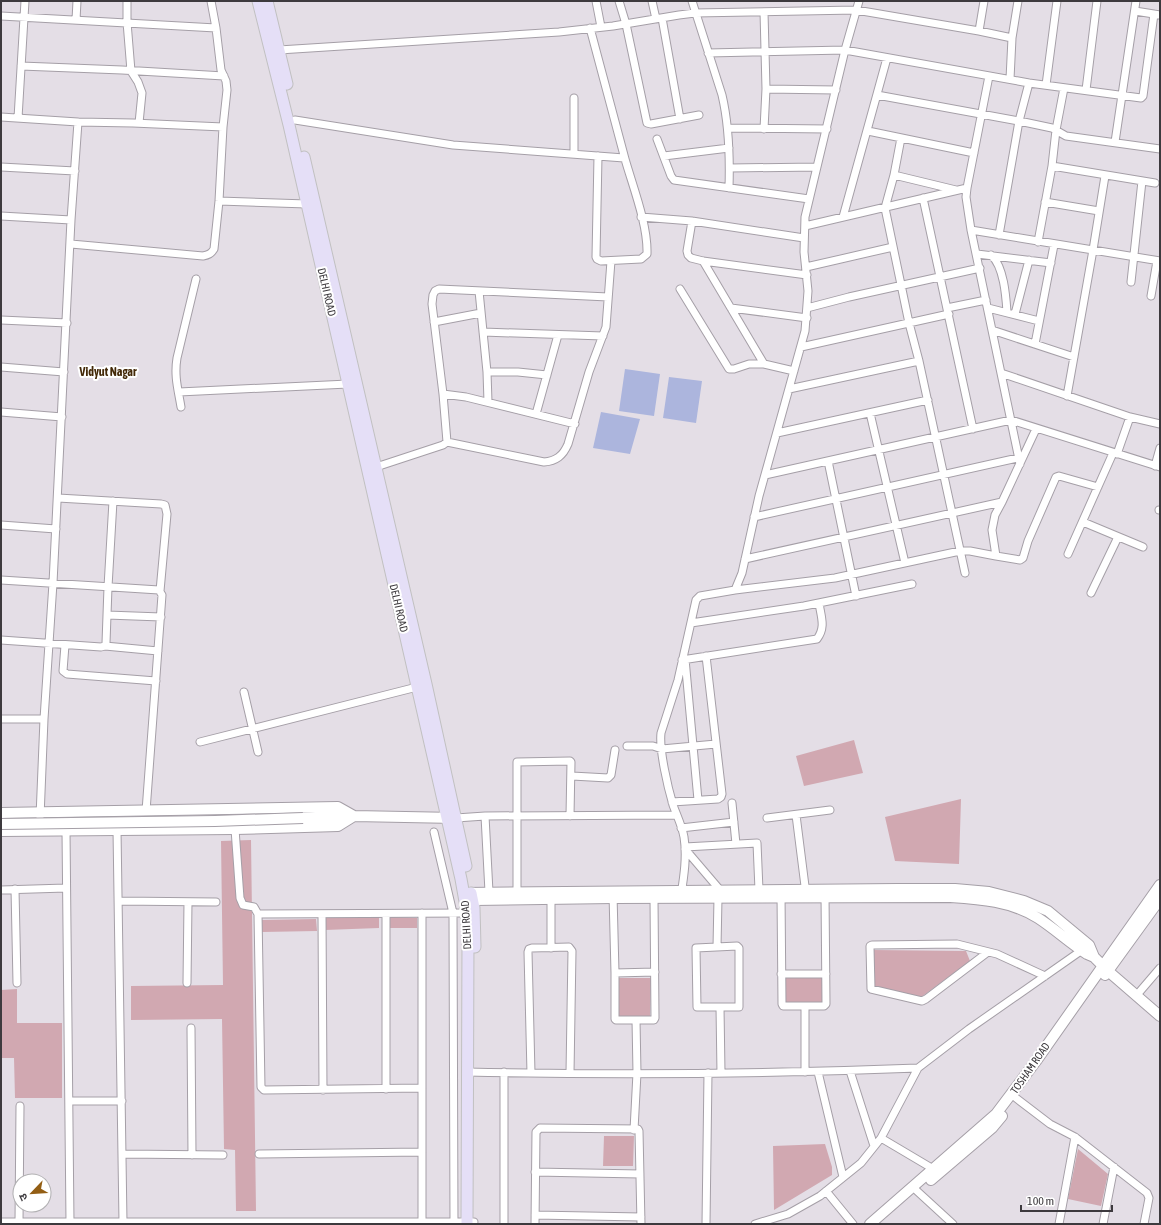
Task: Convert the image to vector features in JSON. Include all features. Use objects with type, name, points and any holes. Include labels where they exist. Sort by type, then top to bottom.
[{"type":"main road","name":"DELHI ROAD","points":[[258,1],[307,204],[348,384],[371,469],[452,819],[468,896],[470,913],[471,1072],[470,1223]]},
{"type":"main road","name":"DELHI ROAD","points":[[267,1],[295,120],[417,687],[452,819]]},
{"type":"main road","points":[[1,813],[40,815],[338,807],[354,816]]},
{"type":"main road","points":[[1,824],[215,821],[354,816],[452,819]]},
{"type":"main road","points":[[1,831],[52,828],[66,831],[338,826],[354,816]]},
{"type":"main road","name":"TOSHAM ROAD","points":[[870,1224],[992,1128],[1016,1098],[1105,969],[1160,885]]},
{"type":"main road","points":[[468,896],[825,893],[955,889],[989,892],[1024,901],[1048,912],[1063,930],[1085,948],[1105,969],[1160,1016]]},
{"type":"main road","points":[[719,894],[759,890],[781,893]]},
{"type":"main road","points":[[468,896],[489,892],[517,896]]},
{"type":"main road","points":[[613,894],[654,898],[682,894]]},
{"type":"main road","name":"TOSHAM ROAD","points":[[879,1224],[917,1191],[996,1114],[1105,969],[1160,899]]},
{"type":"street","points":[[18,118],[25,1]]},
{"type":"street","points":[[76,20],[78,1]]},
{"type":"street","points":[[127,1],[130,71],[141,89],[139,123]]},
{"type":"street","points":[[71,244],[208,255],[214,249],[227,90],[226,81],[221,70],[211,1]]},
{"type":"street","points":[[596,1],[601,27]]},
{"type":"street","points":[[619,1],[626,24],[647,123],[651,124],[699,115]]},
{"type":"street","points":[[652,1],[659,18],[680,118]]},
{"type":"street","points":[[692,1],[722,95],[728,128],[730,168],[729,188]]},
{"type":"street","points":[[735,590],[742,573],[765,475],[802,347],[807,318],[807,275],[804,238],[809,199],[845,50],[859,1]]},
{"type":"street","points":[[979,31],[984,1]]},
{"type":"street","points":[[1010,79],[1012,38],[1018,1]]},
{"type":"street","points":[[1046,85],[1057,1]]},
{"type":"street","points":[[1086,90],[1097,1]]},
{"type":"street","points":[[1116,142],[1121,95],[1136,1]]},
{"type":"street","points":[[279,50],[548,33],[626,24],[695,13],[856,10],[1012,38]]},
{"type":"street","points":[[708,53],[845,50],[1029,83],[1139,98],[1142,97],[1157,14],[1135,11]]},
{"type":"street","points":[[764,12],[766,89],[764,129]]},
{"type":"street","points":[[1,16],[216,28]]},
{"type":"street","points":[[590,28],[641,217],[647,248],[647,254],[641,259],[611,261],[598,260],[596,257],[598,156]]},
{"type":"street","points":[[843,217],[887,58]]},
{"type":"street","points":[[21,66],[224,76]]},
{"type":"street","points":[[989,76],[966,198],[971,230],[1019,461]]},
{"type":"street","points":[[999,235],[1019,121],[1029,83]]},
{"type":"street","points":[[1038,242],[1064,88]]},
{"type":"street","points":[[766,89],[836,90]]},
{"type":"street","points":[[877,95],[1048,127],[1066,136],[1160,149]]},
{"type":"street","points":[[574,98],[574,154]]},
{"type":"street","points":[[1,116],[78,122],[223,127]]},
{"type":"street","points":[[295,120],[453,145],[624,158]]},
{"type":"street","points":[[52,828],[44,828],[41,826],[40,815],[44,719],[54,584],[71,220],[78,122]]},
{"type":"street","points":[[728,128],[827,129]]},
{"type":"street","points":[[868,131],[974,152]]},
{"type":"street","points":[[902,138],[894,175],[884,208],[909,323],[928,400],[965,573]]},
{"type":"street","points":[[657,139],[672,179],[809,199]]},
{"type":"street","points":[[664,156],[729,148]]},
{"type":"street","points":[[1052,166],[1105,176],[1155,183]]},
{"type":"street","points":[[1,167],[75,171]]},
{"type":"street","points":[[730,168],[817,167]]},
{"type":"street","points":[[894,175],[959,190]]},
{"type":"street","points":[[1067,396],[1105,176]]},
{"type":"street","points":[[1131,282],[1142,181]]},
{"type":"street","points":[[805,226],[967,188]]},
{"type":"street","points":[[923,198],[941,276],[972,429]]},
{"type":"street","points":[[219,201],[307,204]]},
{"type":"street","points":[[1045,202],[1099,211]]},
{"type":"street","points":[[1,216],[71,220]]},
{"type":"street","points":[[641,217],[692,221],[804,238]]},
{"type":"street","points":[[692,221],[687,253],[691,258],[703,261],[807,275]]},
{"type":"street","points":[[971,230],[1054,245],[1158,261],[1151,296]]},
{"type":"street","points":[[1035,344],[1054,245]]},
{"type":"street","points":[[806,267],[893,247]]},
{"type":"street","points":[[977,254],[1051,263]]},
{"type":"street","points":[[991,255],[995,258],[998,264],[1003,280],[1007,312]]},
{"type":"street","points":[[1015,314],[1029,260]]},
{"type":"street","points":[[371,469],[447,442],[544,462],[553,461],[560,457],[566,451],[589,372],[603,336],[607,320],[611,261]]},
{"type":"street","points":[[703,261],[764,364]]},
{"type":"street","points":[[807,308],[901,285],[980,268]]},
{"type":"street","points":[[181,406],[175,374],[177,358],[196,279]]},
{"type":"street","points":[[447,442],[444,394],[432,304],[435,291],[439,289],[608,297]]},
{"type":"street","points":[[680,289],[729,369],[734,369],[749,364],[764,364],[794,371]]},
{"type":"street","points":[[479,291],[487,372],[488,402]]},
{"type":"street","points":[[802,347],[909,323],[986,300]]},
{"type":"street","points":[[731,308],[807,318]]},
{"type":"street","points":[[988,308],[1039,321]]},
{"type":"street","points":[[434,322],[481,313]]},
{"type":"street","points":[[1,320],[67,323]]},
{"type":"street","points":[[992,330],[1074,357]]},
{"type":"street","points":[[483,332],[603,336]]},
{"type":"street","points":[[536,414],[558,335]]},
{"type":"street","points":[[790,389],[919,361]]},
{"type":"street","points":[[1,367],[64,372]]},
{"type":"street","points":[[487,372],[518,372],[547,375]]},
{"type":"street","points":[[1001,373],[1130,417],[1160,424]]},
{"type":"street","points":[[178,392],[348,384]]},
{"type":"street","points":[[444,394],[488,402],[575,424]]},
{"type":"street","points":[[777,433],[928,400]]},
{"type":"street","points":[[1,412],[62,417]]},
{"type":"street","points":[[870,413],[905,563]]},
{"type":"street","points":[[1068,554],[1115,454],[1130,417]]},
{"type":"street","points":[[765,475],[1011,420],[1158,467],[1160,448]]},
{"type":"street","points":[[996,556],[992,530],[995,515],[1019,461],[1036,429]]},
{"type":"street","points":[[828,461],[856,596]]},
{"type":"street","points":[[754,517],[944,474],[1019,461]]},
{"type":"street","points":[[682,894],[685,848],[681,828],[672,802],[662,749],[661,733],[684,659],[697,597],[735,590],[835,578],[960,551],[970,551],[1020,560],[1056,477],[1060,476],[1098,488]]},
{"type":"street","points":[[58,498],[165,505],[167,514],[160,591],[162,595],[161,616],[146,811]]},
{"type":"street","points":[[105,646],[113,501]]},
{"type":"street","points":[[745,559],[1002,502]]},
{"type":"street","points":[[1083,522],[1143,547]]},
{"type":"street","points":[[1,525],[56,529]]},
{"type":"street","points":[[1090,593],[1118,537]]},
{"type":"street","points":[[1,580],[160,591]]},
{"type":"street","points":[[691,623],[819,603],[912,584]]},
{"type":"street","points":[[684,659],[817,639],[823,628],[819,603]]},
{"type":"street","points":[[107,615],[161,616]]},
{"type":"street","points":[[1,640],[158,650]]},
{"type":"street","points":[[65,645],[63,671],[67,674],[156,682]]},
{"type":"street","points":[[672,802],[718,799],[722,794],[706,656]]},
{"type":"street","points":[[684,659],[698,800]]},
{"type":"street","points":[[200,742],[253,727],[417,687]]},
{"type":"street","points":[[244,692],[258,752]]},
{"type":"street","points":[[1,719],[44,719]]},
{"type":"street","points":[[627,746],[653,746],[662,749],[716,744]]},
{"type":"street","points":[[572,776],[608,778],[611,775],[615,750]]},
{"type":"street","points":[[517,896],[517,762],[570,761],[572,764],[572,776],[570,816]]},
{"type":"street","points":[[732,804],[736,844]]},
{"type":"street","points":[[767,818],[830,810]]},
{"type":"street","points":[[452,819],[484,816],[676,815]]},
{"type":"street","points":[[796,815],[806,893]]},
{"type":"street","points":[[484,816],[489,892]]},
{"type":"street","points":[[681,828],[734,822]]},
{"type":"street","points":[[235,829],[241,902],[243,905],[254,907],[258,914],[261,1087],[264,1090],[422,1088]]},
{"type":"street","points":[[117,830],[123,1222]]},
{"type":"street","points":[[66,831],[70,1222]]},
{"type":"street","points":[[434,832],[453,913],[454,1223]]},
{"type":"street","points":[[685,848],[757,843],[759,890]]},
{"type":"street","points":[[685,848],[719,894],[717,947]]},
{"type":"street","points":[[1,890],[66,888]]},
{"type":"street","points":[[15,889],[17,983]]},
{"type":"street","points":[[781,893],[782,1006],[826,1006],[825,893]]},
{"type":"street","points":[[613,894],[616,1020],[654,1020],[655,1018],[654,898]]},
{"type":"street","points":[[551,895],[551,948]]},
{"type":"street","points":[[118,901],[216,902]]},
{"type":"street","points":[[187,983],[188,902]]},
{"type":"street","points":[[422,913],[422,1223]]},
{"type":"street","points":[[258,914],[470,913]]},
{"type":"street","points":[[322,914],[323,1090]]},
{"type":"street","points":[[386,914],[386,1089]]},
{"type":"street","points":[[988,952],[922,1001],[873,990],[871,987],[870,946],[958,944],[997,954],[1045,976]]},
{"type":"street","points":[[737,946],[739,948],[739,1006],[699,1008],[696,1005],[695,950],[699,947],[717,947],[737,946]]},
{"type":"street","points":[[531,1073],[528,952],[529,949],[532,948],[570,948],[572,951],[570,1073]]},
{"type":"street","points":[[755,1224],[778,1220],[820,1196],[861,1163],[881,1138],[918,1068],[969,1029],[1085,948]]},
{"type":"street","points":[[1136,996],[1160,968]]},
{"type":"street","points":[[615,973],[654,972]]},
{"type":"street","points":[[782,974],[826,974]]},
{"type":"street","points":[[805,1006],[805,1072]]},
{"type":"street","points":[[720,1007],[721,1073]]},
{"type":"street","points":[[634,1130],[637,1073],[636,1020]]},
{"type":"street","points":[[191,1028],[192,1155]]},
{"type":"street","points":[[471,1072],[721,1073],[818,1072],[918,1068]]},
{"type":"street","points":[[850,1070],[874,1146]]},
{"type":"street","points":[[504,1072],[504,1224]]},
{"type":"street","points":[[818,1072],[843,1177]]},
{"type":"street","points":[[706,1224],[708,1073]]},
{"type":"street","points":[[1016,1098],[1050,1124],[1075,1138],[1149,1195],[1144,1224]]},
{"type":"street","points":[[69,1101],[122,1101]]},
{"type":"street","points":[[19,1222],[20,1106]]},
{"type":"street","points":[[535,1215],[641,1221],[640,1132],[638,1130],[540,1128],[536,1132],[535,1172],[535,1215],[535,1224]]},
{"type":"street","points":[[881,1138],[936,1171]]},
{"type":"street","points":[[1059,1224],[1075,1138]]},
{"type":"street","points":[[259,1154],[422,1152]]},
{"type":"street","points":[[122,1154],[223,1155]]},
{"type":"street","points":[[1103,1224],[1114,1167]]},
{"type":"street","points":[[535,1172],[640,1174]]},
{"type":"street","points":[[826,1191],[853,1224]]},
{"type":"street","points":[[917,1191],[953,1224]]},
{"type":"street","points":[[1,1222],[470,1223]]},
{"type":"shaded area","points":[[854,740],[863,773],[804,786],[796,756]]},
{"type":"shaded area","points":[[961,799],[959,864],[895,861],[885,817]]},
{"type":"shaded area","points":[[251,840],[256,1211],[236,1211],[235,1150],[224,1149],[222,1019],[131,1020],[131,986],[223,985],[221,841]]},
{"type":"shaded area","points":[[379,916],[379,928],[325,930],[325,918]]},
{"type":"shaded area","points":[[390,917],[417,918],[417,928],[390,928]]},
{"type":"shaded area","points":[[316,919],[317,931],[262,932],[262,920]]},
{"type":"shaded area","points":[[873,950],[966,951],[970,961],[920,998],[874,987]]},
{"type":"shaded area","points":[[785,976],[823,977],[823,1004],[785,1003]]},
{"type":"shaded area","points":[[619,978],[651,978],[650,1017],[618,1016]]},
{"type":"shaded area","points":[[17,989],[17,1023],[62,1023],[62,1098],[15,1098],[14,1058],[1,1058],[1,990]]},
{"type":"shaded area","points":[[604,1136],[634,1136],[633,1166],[603,1166]]},
{"type":"shaded area","points":[[825,1144],[832,1167],[832,1175],[774,1210],[773,1146]]},
{"type":"shaded area","points":[[1078,1149],[1108,1174],[1101,1206],[1068,1199]]},
{"type":"water","points":[[625,369],[660,374],[654,416],[619,411]]},
{"type":"water","points":[[669,377],[702,381],[696,423],[663,418]]},
{"type":"water","points":[[601,412],[640,419],[630,454],[593,448]]},
{"type":"district","name":"Vidyut Nagar","points":[[108,372]]}]
